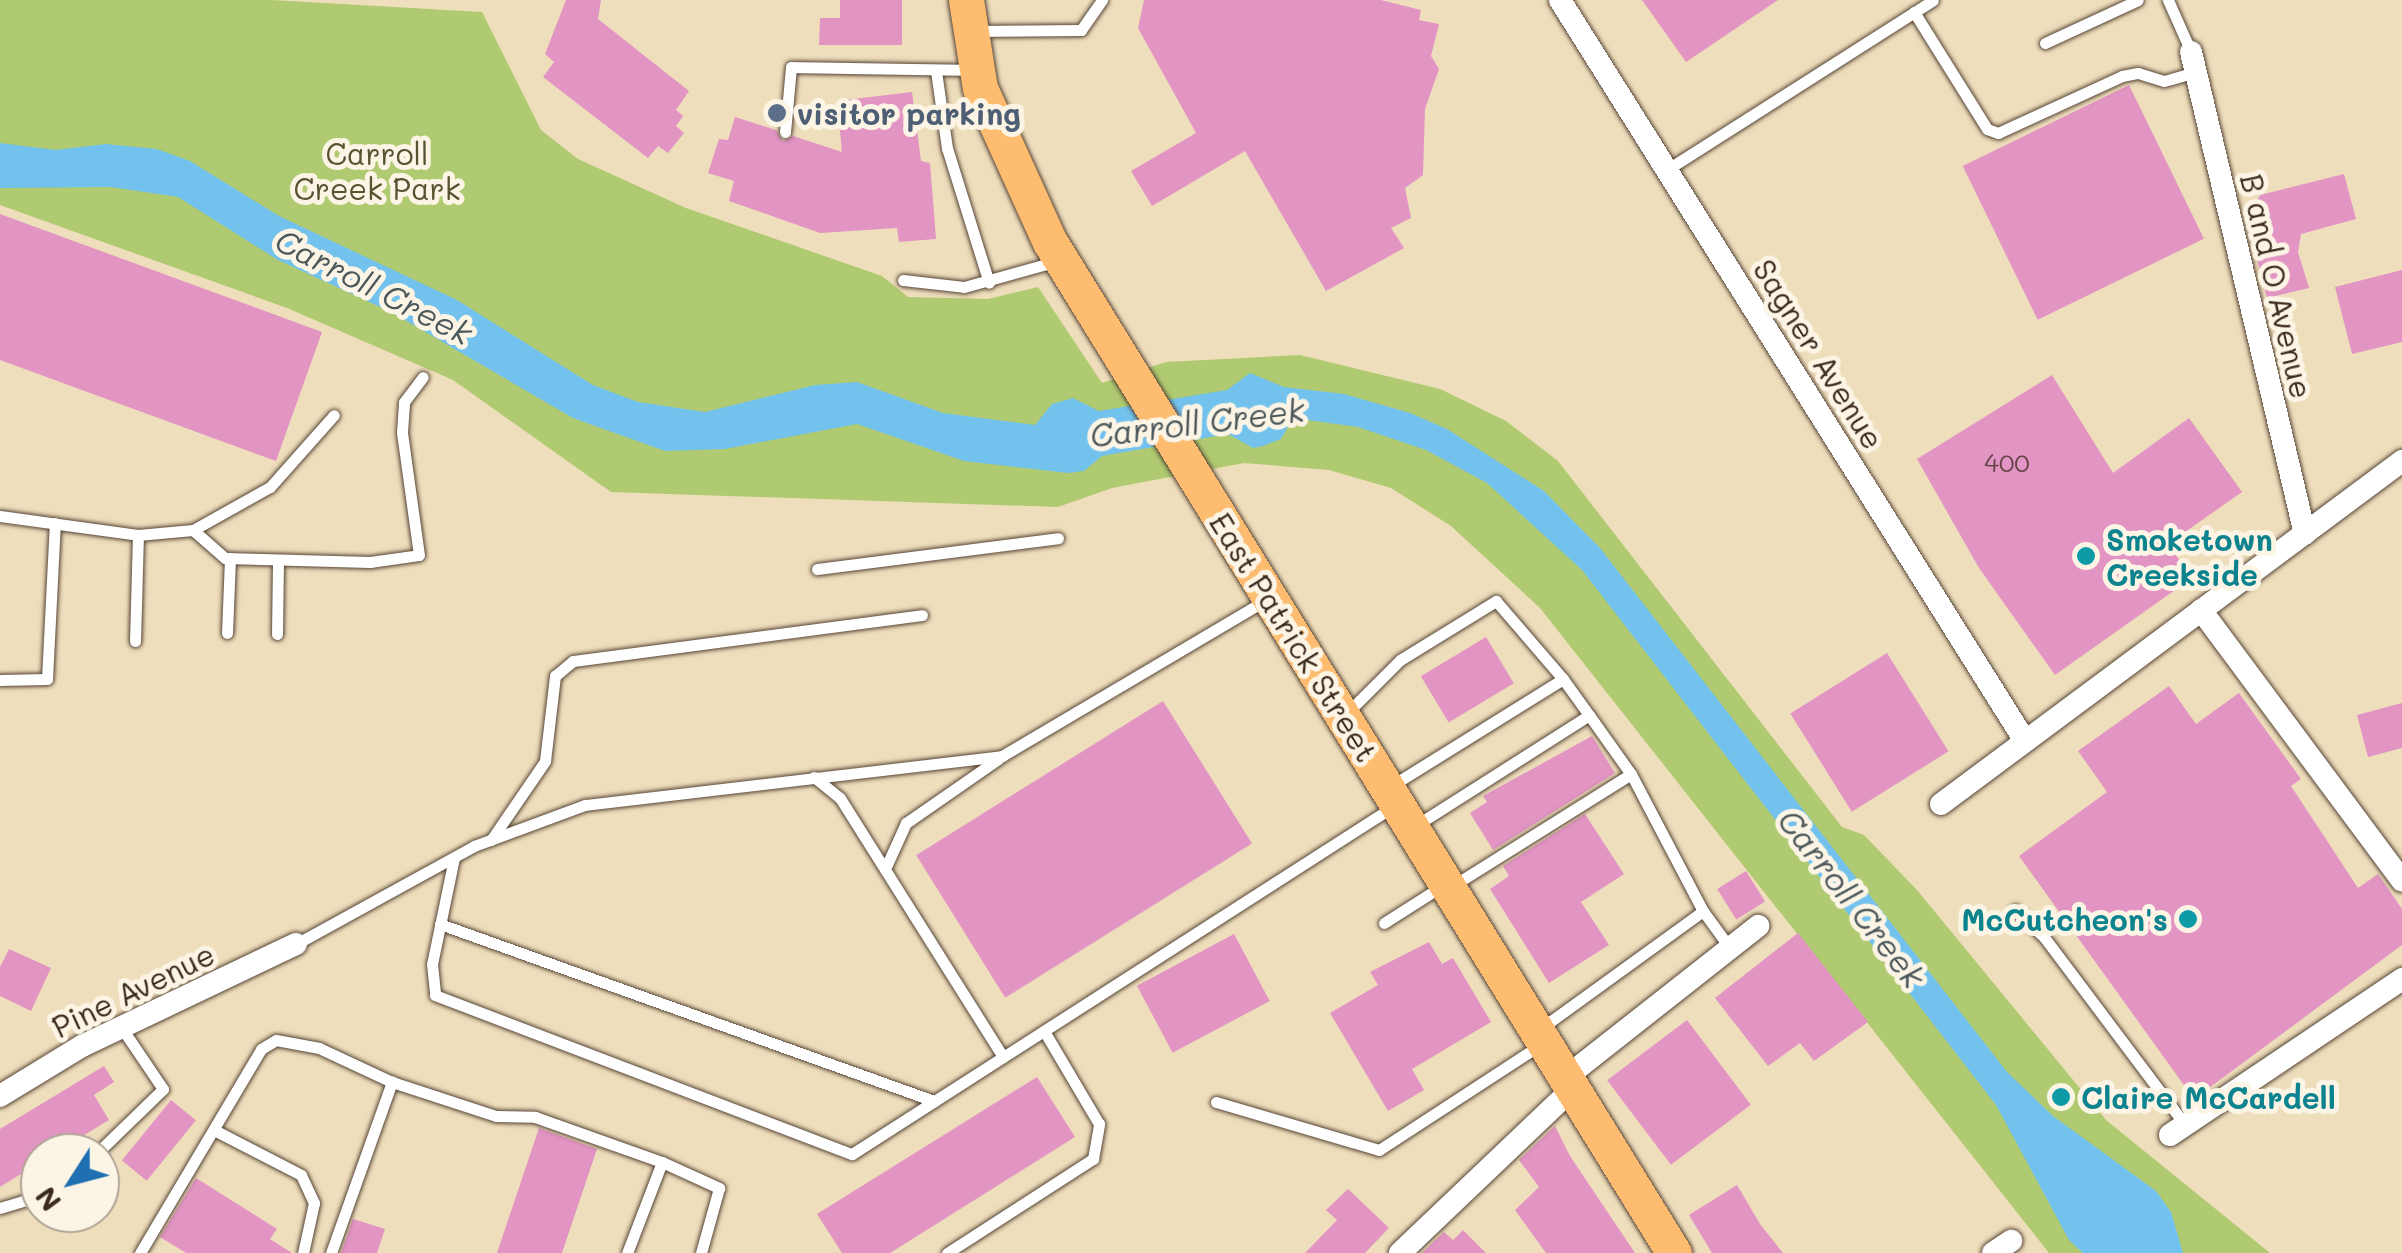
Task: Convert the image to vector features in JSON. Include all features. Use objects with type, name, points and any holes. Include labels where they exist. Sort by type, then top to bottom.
[{"type":"main road","name":"East Patrick Street","points":[[967,15],[976,70],[1016,174],[1061,259],[1674,1253]]},
{"type":"street","name":"Sagner Avenue","points":[[1560,0],[2025,741]]},
{"type":"street","name":"B and O Avenue","points":[[2193,62],[2305,534]]},
{"type":"street","points":[[1940,804],[2402,461]]},
{"type":"street","points":[[2202,610],[2402,881]]},
{"type":"street","points":[[1400,1253],[1569,1084],[1758,926]]},
{"type":"street","name":"Pine Avenue","points":[[0,1096],[121,1027],[296,944]]},
{"type":"street","points":[[2178,1130],[2402,979]]},
{"type":"lane","points":[[967,15],[1082,30],[1102,0]]},
{"type":"lane","points":[[1668,170],[1933,0]]},
{"type":"lane","points":[[2045,43],[2138,0]]},
{"type":"lane","points":[[1914,12],[1987,128],[1998,133],[2122,76],[2138,73],[2164,81],[2193,62],[2168,0]]},
{"type":"lane","points":[[785,132],[791,67],[976,70]]},
{"type":"lane","points":[[936,71],[947,148],[989,282]]},
{"type":"lane","points":[[903,280],[942,288],[989,282],[1061,259]]},
{"type":"lane","points":[[193,530],[230,558],[370,562],[420,554],[402,432],[404,402],[423,377]]},
{"type":"lane","points":[[0,516],[138,535],[193,530],[270,488],[334,415]]},
{"type":"lane","points":[[0,680],[48,679],[55,524]]},
{"type":"lane","points":[[135,642],[138,535]]},
{"type":"lane","points":[[817,568],[1058,538]]},
{"type":"lane","points":[[227,633],[230,558]]},
{"type":"lane","points":[[277,634],[278,560]]},
{"type":"lane","points":[[884,868],[906,822],[1002,756],[1270,598]]},
{"type":"lane","points":[[1343,717],[1400,660],[1496,601],[1562,679],[1632,774],[1703,911],[1730,948]]},
{"type":"lane","points":[[491,840],[545,761],[556,676],[573,661],[922,615]]},
{"type":"lane","points":[[454,858],[432,964],[435,996],[852,1154],[1399,807],[1562,679]]},
{"type":"lane","points":[[1399,807],[1589,715]]},
{"type":"lane","points":[[296,944],[491,840],[585,805],[1002,756]]},
{"type":"lane","points":[[1384,923],[1632,774]]},
{"type":"lane","points":[[814,776],[840,798],[1004,1057]]},
{"type":"lane","points":[[2015,910],[2044,937],[2178,1130]]},
{"type":"lane","points":[[1216,1102],[1378,1150],[1540,1037],[1703,911]]},
{"type":"lane","points":[[440,924],[934,1102]]},
{"type":"lane","points":[[118,1133],[163,1089],[121,1027]]},
{"type":"lane","points":[[947,1253],[1093,1159],[1099,1124],[1044,1031]]},
{"type":"lane","points":[[140,1253],[261,1049],[276,1040],[319,1048],[392,1082],[496,1116],[535,1117],[662,1162],[718,1188],[701,1253]]},
{"type":"lane","points":[[331,1253],[392,1082]]},
{"type":"lane","points":[[214,1130],[301,1175],[314,1203],[303,1253]]},
{"type":"lane","points":[[627,1253],[662,1162]]},
{"type":"green space","name":"Carroll Creek Park","points":[[0,0],[271,0],[482,12],[541,130],[578,159],[686,208],[882,276],[908,297],[988,299],[1038,287],[1102,383],[1166,362],[1300,355],[1440,389],[1506,421],[1558,461],[1842,827],[1864,835],[1917,890],[2106,1120],[2270,1253],[2049,1253],[1540,608],[1451,526],[1391,488],[1329,470],[1244,463],[1112,488],[1058,507],[611,492],[453,380],[287,308],[0,205]]},
{"type":"water","name":"Carroll Creek","points":[[0,143],[56,150],[106,144],[157,149],[190,161],[279,216],[457,300],[593,385],[638,402],[705,412],[815,385],[857,382],[943,413],[1035,425],[1052,404],[1073,398],[1099,411],[1227,390],[1250,373],[1284,387],[1344,394],[1410,413],[1447,429],[1544,491],[1600,548],[2007,1072],[2053,1116],[2156,1191],[2171,1212],[2183,1253],[2083,1253],[2069,1240],[1996,1105],[1582,570],[1487,483],[1426,450],[1358,427],[1293,418],[1281,439],[1263,446],[1253,448],[1228,434],[1102,456],[1084,471],[1068,473],[964,461],[857,424],[725,449],[665,451],[573,418],[391,312],[278,260],[178,197],[111,187],[0,188]]},
{"type":"building","points":[[566,0],[601,0],[598,19],[689,91],[676,110],[683,116],[676,126],[684,133],[668,153],[658,146],[648,158],[543,77],[554,62],[545,54]]},
{"type":"building","points":[[840,0],[902,0],[902,45],[819,45],[820,18],[840,18]]},
{"type":"building","points":[[1144,0],[1381,0],[1421,10],[1419,20],[1439,24],[1431,56],[1439,69],[1425,109],[1423,175],[1405,188],[1411,218],[1391,228],[1404,248],[1326,291],[1245,151],[1152,206],[1131,171],[1196,133],[1138,28]]},
{"type":"building","points":[[1642,0],[1778,0],[1686,62]]},
{"type":"building","points":[[2129,85],[2204,239],[2038,320],[1963,166]]},
{"type":"building","points":[[912,92],[921,161],[930,163],[936,239],[899,242],[897,228],[820,233],[729,201],[734,181],[708,173],[719,139],[728,140],[735,117],[776,130],[783,141],[793,136],[842,152],[837,101]]},
{"type":"building","points":[[2344,174],[2356,219],[2301,234],[2298,252],[2309,288],[2267,298],[2246,218],[2260,195]]},
{"type":"building","points":[[0,214],[322,332],[276,461],[0,360]]},
{"type":"building","points":[[2402,270],[2402,342],[2352,354],[2335,287]]},
{"type":"building","name":"Smoketown Creekside","points":[[2052,375],[2113,473],[2189,418],[2242,492],[2168,544],[2192,578],[2055,675],[1979,568],[1917,459]]},
{"type":"building","points":[[1486,637],[1514,683],[1449,722],[1421,676]]},
{"type":"building","points":[[1887,653],[1948,751],[1852,812],[1790,713]]},
{"type":"building","name":"McCutcheon's","points":[[2169,686],[2196,724],[2239,693],[2301,779],[2291,786],[2358,888],[2378,874],[2402,909],[2402,945],[2194,1099],[2019,856],[2107,792],[2078,751]]},
{"type":"building","points":[[1163,701],[1252,843],[1005,998],[916,855]]},
{"type":"building","points":[[2402,703],[2402,748],[2368,757],[2357,715]]},
{"type":"building","points":[[1592,736],[1615,773],[1493,850],[1470,813],[1487,802],[1483,796]]},
{"type":"building","points":[[1585,814],[1624,874],[1581,902],[1609,945],[1549,983],[1490,889],[1509,876],[1503,866]]},
{"type":"building","points":[[1746,871],[1765,902],[1736,920],[1717,889]]},
{"type":"building","points":[[1798,933],[1868,1022],[1814,1061],[1800,1043],[1768,1066],[1715,998]]},
{"type":"building","points":[[1234,934],[1270,1001],[1173,1053],[1137,986]]},
{"type":"building","points":[[1429,942],[1442,964],[1453,958],[1491,1022],[1412,1069],[1424,1090],[1388,1111],[1330,1013],[1378,985],[1370,972]]},
{"type":"building","points":[[9,949],[51,968],[31,1011],[0,996],[0,967]]},
{"type":"building","points":[[1687,1020],[1751,1105],[1671,1165],[1607,1080]]},
{"type":"building","points":[[104,1066],[114,1082],[94,1095],[109,1120],[88,1133],[20,1133],[20,1174],[0,1187],[0,1129]]},
{"type":"building","points":[[1037,1077],[1075,1137],[890,1253],[842,1253],[817,1214]]},
{"type":"building","points":[[171,1100],[196,1120],[147,1181],[122,1161]]},
{"type":"building","points":[[1555,1126],[1570,1156],[1635,1253],[1546,1253],[1515,1210],[1539,1187],[1519,1160]]},
{"type":"building","points":[[539,1128],[597,1149],[562,1253],[497,1253]]},
{"type":"building","points":[[196,1178],[277,1229],[270,1239],[292,1253],[186,1253],[160,1237]]},
{"type":"building","points":[[1737,1185],[1783,1253],[1712,1253],[1689,1215]]},
{"type":"building","points":[[1348,1189],[1389,1228],[1365,1253],[1305,1253],[1337,1220],[1326,1210]]},
{"type":"building","points":[[353,1219],[385,1229],[377,1253],[341,1253]]},
{"type":"building","points":[[1463,1230],[1486,1253],[1422,1253],[1444,1232],[1453,1240]]},
{"type":"place","name":"visitor parking","points":[[777,113]]},
{"type":"place","name":"Smoketown Creekside","points":[[2086,556]]},
{"type":"place","name":"McCutcheon's","points":[[2188,919]]},
{"type":"place","name":"Claire McCardell","points":[[2061,1097]]}]
